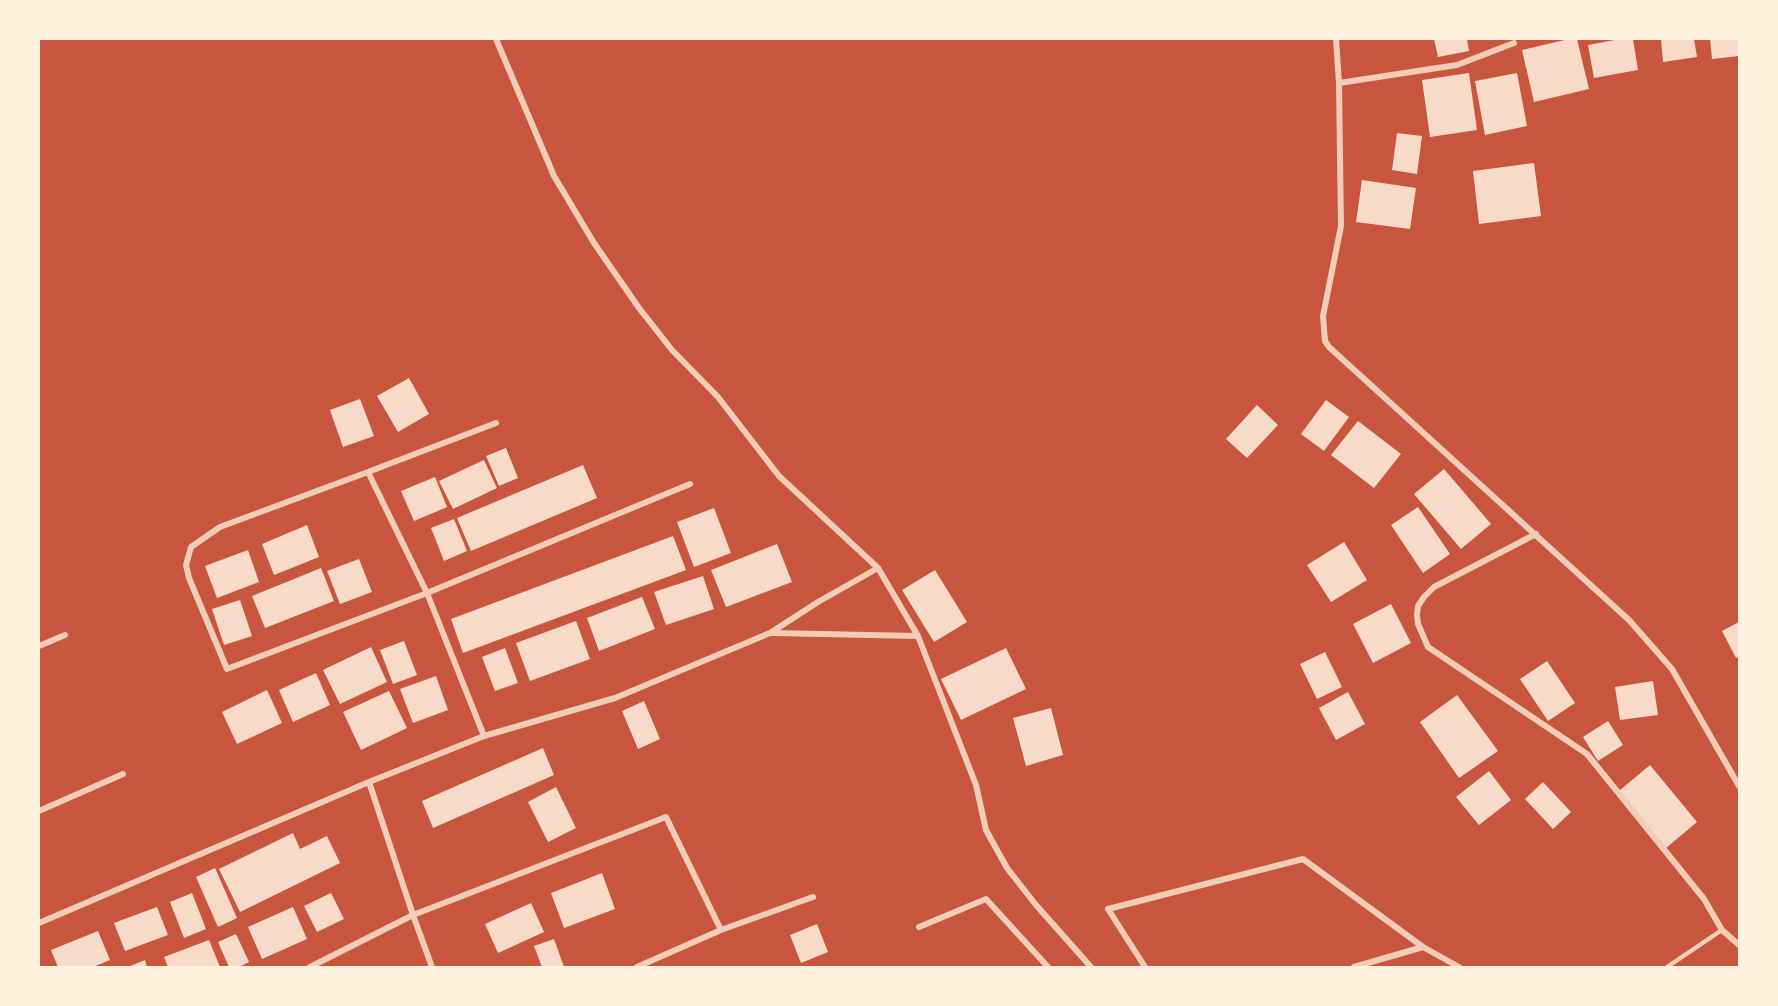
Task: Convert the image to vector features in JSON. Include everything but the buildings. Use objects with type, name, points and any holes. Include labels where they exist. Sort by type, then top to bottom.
[{"type":"street","points":[[496,39],[554,176],[594,243],[639,308],[672,350],[718,398],[779,476],[878,568],[918,636],[976,785],[986,830],[1007,868],[1036,905],[1091,967]]},
{"type":"street","points":[[1336,39],[1339,82],[1341,226],[1323,316],[1325,341],[1629,620],[1672,669],[1739,786]]},
{"type":"street","points":[[1339,82],[1457,65],[1514,43]]},
{"type":"street","points":[[496,423],[220,527],[191,547],[186,565],[189,578],[227,669],[427,593],[690,484]]},
{"type":"street","points":[[368,472],[427,593],[484,736]]},
{"type":"street","points":[[1536,534],[1434,587],[1424,597],[1418,606],[1417,615],[1418,624],[1428,647],[1587,754],[1704,899],[1722,930],[1739,945]]},
{"type":"street","points":[[39,923],[369,782],[484,736],[615,698],[770,633],[818,602],[878,568]]},
{"type":"street","points":[[770,633],[918,636]]},
{"type":"street","points":[[39,646],[65,635]]},
{"type":"street","points":[[39,811],[123,774]]},
{"type":"street","points":[[369,782],[432,967]]},
{"type":"street","points":[[310,967],[413,915],[666,817],[721,930]]},
{"type":"street","points":[[1145,967],[1108,909],[1303,859],[1423,947],[1459,967]]},
{"type":"street","points":[[636,967],[721,930],[813,897]]},
{"type":"street","points":[[919,927],[986,899],[1048,967]]},
{"type":"street","points":[[1354,967],[1423,947]]},
{"type":"lane","points":[[1667,967],[1722,930]]}]
